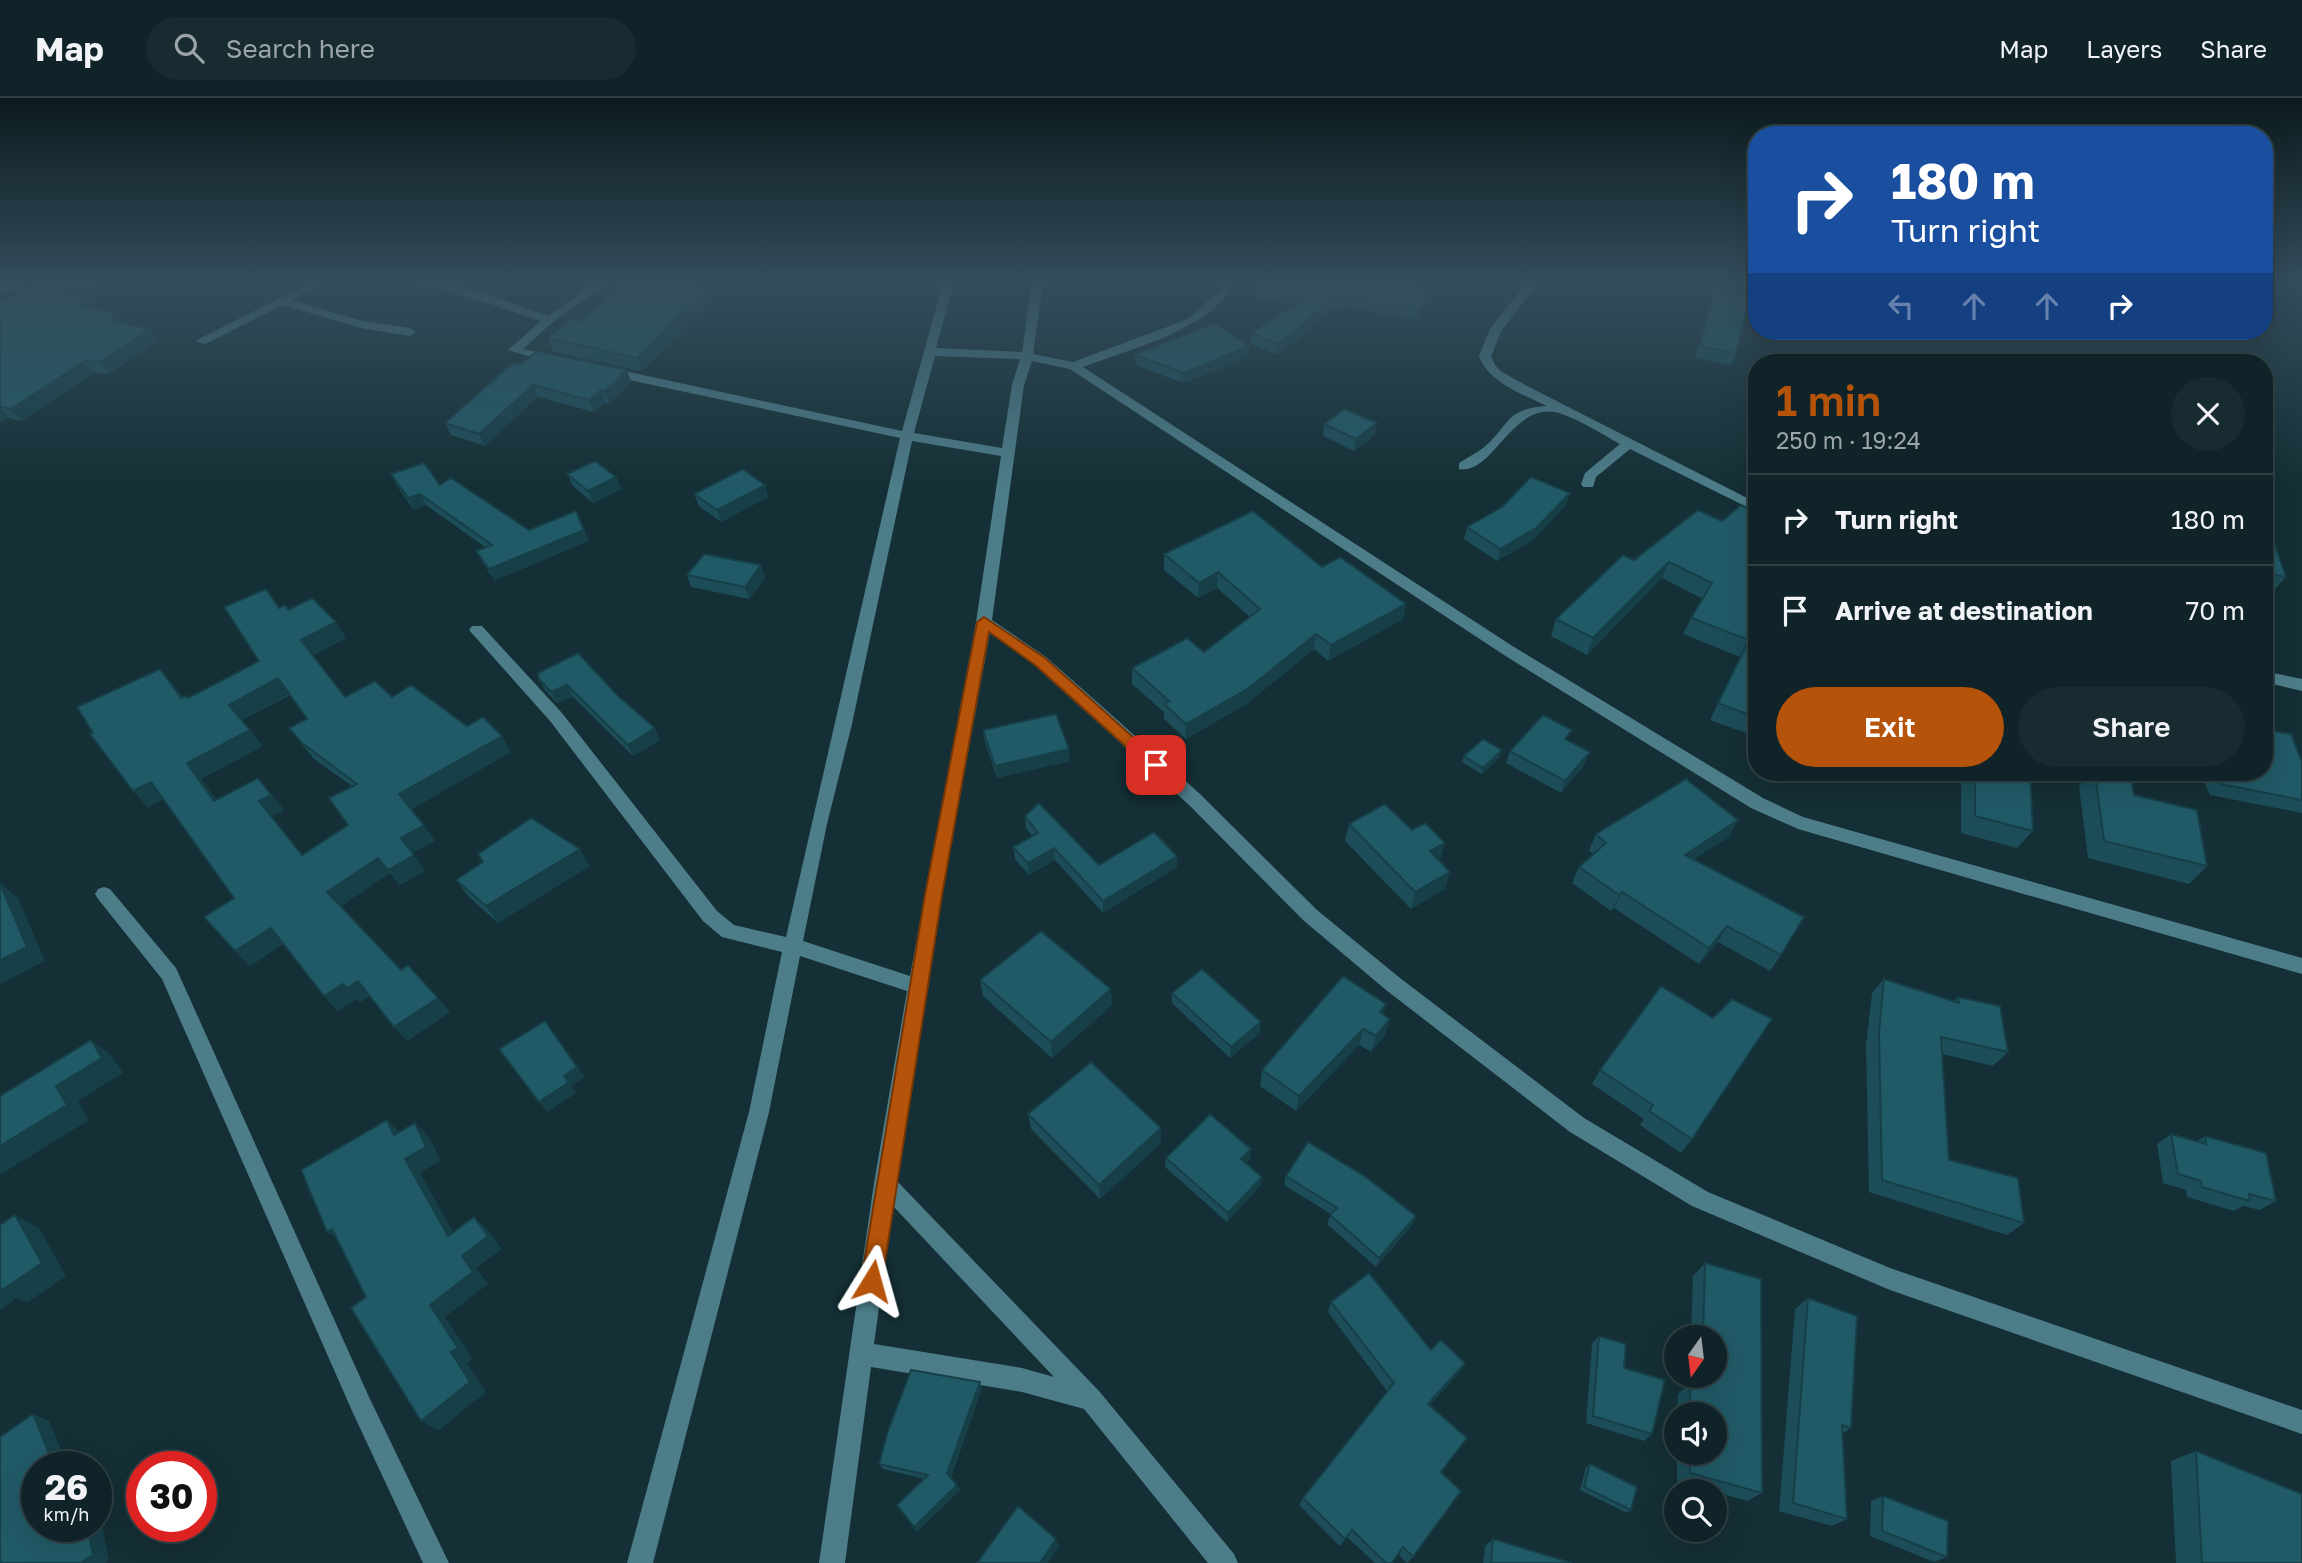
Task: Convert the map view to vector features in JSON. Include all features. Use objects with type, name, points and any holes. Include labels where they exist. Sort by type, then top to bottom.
[{"type":"street","points":[[520,351],[565,362]]},
{"type":"street","points":[[832,1563],[885,1183],[984,622],[1018,385],[1028,351]]},
{"type":"street","points":[[1074,366],[1112,351]]},
{"type":"street","points":[[1487,351],[1485,361],[1498,375],[1748,503]]},
{"type":"street","points":[[640,1563],[759,1112],[793,946],[907,436],[929,352],[984,352],[1027,356],[1074,366],[1509,651],[1757,803],[1798,822],[2302,966]]},
{"type":"street","points":[[590,368],[907,436],[1009,453]]},
{"type":"street","points":[[1464,466],[1490,449],[1498,435],[1531,411],[1562,409]]},
{"type":"street","points":[[1588,484],[1590,476],[1629,443]]},
{"type":"street","points":[[984,622],[1040,661],[1100,713],[1194,799],[1310,915],[1393,984],[1577,1125],[1700,1199],[1890,1279],[2302,1422]]},
{"type":"street","points":[[477,630],[556,717],[710,916],[729,932],[793,946],[919,987]]},
{"type":"street","points":[[2273,678],[2302,685]]},
{"type":"street","points":[[104,894],[169,974],[361,1405],[436,1563]]},
{"type":"street","points":[[885,1183],[1091,1399],[1225,1563]]},
{"type":"street","points":[[861,1354],[1022,1380],[1091,1399]]},
{"type":"building","points":[[0,351],[116,351],[100,362],[85,361],[11,409],[0,407]]},
{"type":"building","points":[[539,351],[627,370],[605,391],[601,390],[589,400],[533,385],[479,434],[445,423],[513,363],[521,364]]},
{"type":"building","points":[[607,351],[644,351],[637,358]]},
{"type":"building","points":[[1144,351],[1236,351],[1184,373],[1135,355]]},
{"type":"building","points":[[1345,409],[1377,423],[1356,439],[1324,424]]},
{"type":"building","points":[[595,461],[616,477],[588,491],[567,474]]},
{"type":"building","points":[[424,463],[440,485],[451,478],[529,530],[576,511],[584,530],[489,569],[476,551],[492,545],[420,494],[408,498],[391,474]]},
{"type":"building","points":[[743,469],[765,485],[717,510],[694,494]]},
{"type":"building","points":[[1531,477],[1570,493],[1536,528],[1500,549],[1467,527],[1502,507]]},
{"type":"building","points":[[1741,505],[1748,508],[1748,640],[1691,618],[1712,583],[1669,562],[1593,638],[1556,619],[1623,555],[1634,560],[1698,510],[1722,521]]},
{"type":"building","points":[[1253,511],[1322,567],[1340,557],[1406,604],[1331,645],[1316,634],[1249,688],[1186,724],[1164,704],[1169,701],[1132,668],[1187,638],[1204,652],[1260,609],[1218,572],[1199,583],[1164,554]]},
{"type":"building","points":[[2273,542],[2274,542],[2286,577],[2273,575]]},
{"type":"building","points":[[704,554],[761,565],[745,587],[687,575]]},
{"type":"building","points":[[266,589],[279,608],[285,605],[288,610],[312,598],[336,622],[301,640],[345,697],[375,681],[392,697],[411,685],[467,726],[483,717],[502,736],[399,794],[424,825],[401,838],[414,855],[388,870],[378,858],[327,892],[401,970],[408,965],[438,998],[394,1027],[358,981],[347,988],[343,984],[324,996],[271,928],[235,951],[204,917],[234,898],[151,782],[133,791],[90,734],[93,733],[77,707],[160,669],[181,698],[188,698],[259,661],[224,607]],"holes":[[[278,678],[307,719],[289,728],[302,743],[357,784],[329,798],[348,825],[302,855],[259,801],[271,795],[258,778],[214,801],[187,763],[250,730],[229,705]]]},
{"type":"building","points":[[1748,642],[1748,715],[1718,703]]},
{"type":"building","points":[[578,653],[618,696],[655,728],[628,745],[567,685],[551,692],[539,679],[538,673]]},
{"type":"building","points":[[1056,714],[1069,749],[995,766],[983,730]]},
{"type":"building","points":[[1543,715],[1572,730],[1565,739],[1590,752],[1565,781],[1510,751]]},
{"type":"building","points":[[2273,731],[2291,734],[2302,762],[2302,800],[2221,784],[2220,781],[2273,781]]},
{"type":"building","points":[[1483,739],[1502,750],[1483,768],[1464,756]]},
{"type":"building","points":[[1686,779],[1738,820],[1685,855],[1804,917],[1781,955],[1727,926],[1709,948],[1622,892],[1619,895],[1579,867],[1606,843],[1596,834]]},
{"type":"building","points":[[1975,781],[2030,781],[2033,831],[1975,816]]},
{"type":"building","points":[[2096,781],[2132,781],[2134,795],[2197,810],[2207,866],[2104,841]]},
{"type":"building","points":[[1039,803],[1099,865],[1154,832],[1177,856],[1103,901],[1054,848],[1028,863],[1013,847],[1038,833],[1025,816]]},
{"type":"building","points":[[1385,804],[1412,830],[1425,823],[1445,843],[1430,851],[1450,872],[1415,892],[1349,824]]},
{"type":"building","points":[[531,818],[580,849],[486,906],[456,880],[483,862],[478,854]]},
{"type":"building","points":[[0,884],[27,947],[0,960]]},
{"type":"building","points":[[1041,931],[1111,989],[1051,1042],[980,980]]},
{"type":"building","points":[[1202,969],[1261,1022],[1231,1047],[1172,993]]},
{"type":"building","points":[[1343,976],[1386,1004],[1380,1012],[1390,1019],[1376,1036],[1363,1029],[1299,1096],[1262,1070]]},
{"type":"building","points":[[1884,979],[1959,1003],[1958,997],[2000,1006],[2008,1052],[1941,1037],[1949,1160],[2018,1178],[2024,1223],[1882,1180],[1879,1032]]},
{"type":"building","points":[[1661,986],[1713,1018],[1732,999],[1772,1019],[1692,1139],[1649,1111],[1653,1105],[1600,1070]]},
{"type":"building","points":[[545,1021],[577,1067],[564,1076],[569,1082],[539,1102],[499,1049]]},
{"type":"building","points":[[91,1040],[102,1058],[56,1086],[67,1105],[0,1146],[0,1096]]},
{"type":"building","points":[[1091,1062],[1161,1128],[1099,1185],[1028,1114]]},
{"type":"building","points":[[1210,1114],[1251,1149],[1241,1159],[1262,1177],[1228,1213],[1166,1158]]},
{"type":"building","points":[[387,1120],[394,1135],[415,1123],[426,1147],[405,1159],[448,1236],[474,1217],[488,1236],[462,1256],[473,1272],[430,1305],[458,1348],[451,1352],[470,1382],[421,1421],[351,1308],[366,1297],[332,1229],[327,1232],[301,1170]]},
{"type":"building","points":[[2171,1134],[2206,1144],[2205,1136],[2266,1153],[2276,1201],[2249,1194],[2250,1201],[2202,1187],[2201,1181],[2178,1174]]},
{"type":"building","points":[[1308,1142],[1366,1177],[1416,1216],[1379,1258],[1330,1215],[1337,1208],[1286,1176]]},
{"type":"building","points":[[15,1215],[42,1263],[2,1290],[0,1225]]},
{"type":"building","points":[[1705,1263],[1761,1279],[1762,1493],[1727,1483],[1727,1479],[1712,1479],[1690,1473],[1690,1465],[1727,1465],[1727,1402],[1690,1402],[1690,1388],[1727,1388],[1727,1325],[1703,1325]]},
{"type":"building","points":[[1369,1273],[1431,1350],[1441,1340],[1465,1363],[1428,1404],[1467,1438],[1441,1472],[1461,1491],[1413,1557],[1403,1547],[1392,1563],[1386,1563],[1352,1530],[1345,1539],[1303,1498],[1394,1383],[1331,1302]]},
{"type":"building","points":[[1808,1298],[1857,1316],[1851,1428],[1842,1425],[1847,1519],[1793,1503]]},
{"type":"building","points":[[1599,1336],[1626,1344],[1624,1368],[1664,1380],[1664,1384],[1652,1434],[1593,1416]]},
{"type":"building","points":[[911,1370],[980,1382],[947,1473],[957,1485],[914,1527],[897,1505],[928,1475],[879,1464],[888,1431]]},
{"type":"building","points":[[33,1414],[48,1451],[21,1451],[21,1542],[90,1542],[93,1555],[80,1563],[0,1563],[0,1437]]},
{"type":"building","points":[[2196,1451],[2302,1494],[2302,1563],[2202,1563]]},
{"type":"building","points":[[1590,1464],[1637,1487],[1631,1510],[1584,1487]]},
{"type":"building","points":[[1883,1496],[1948,1521],[1947,1557],[1882,1531]]},
{"type":"building","points":[[1018,1506],[1056,1539],[1040,1563],[977,1563]]},
{"type":"building","points":[[1493,1539],[1572,1563],[1491,1563]]},
{"type":"route","points":[[872,1281],[885,1183],[933,895],[984,622],[1040,661],[1156,765]]}]
